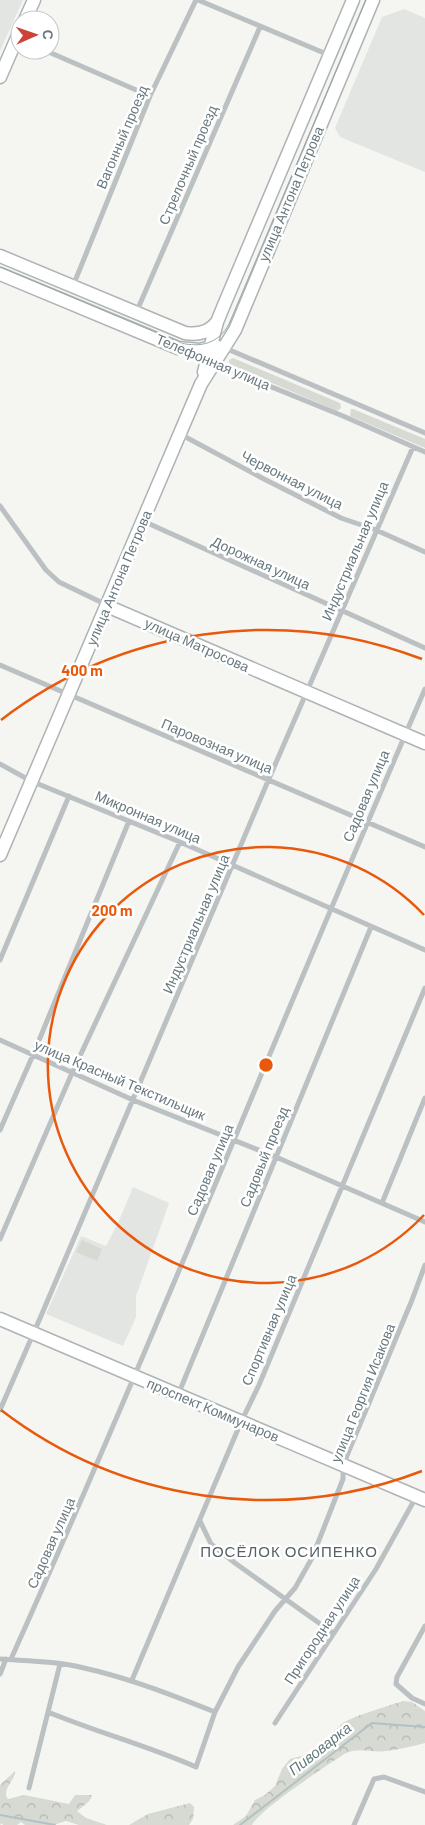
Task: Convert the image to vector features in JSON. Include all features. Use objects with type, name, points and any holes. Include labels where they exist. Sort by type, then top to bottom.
[{"type":"street","points":[[197,0],[329,56]]},
{"type":"street","name":"Вагонный проезд","points":[[73,286],[150,96],[197,0]]},
{"type":"street","name":"улица Антона Петрова","points":[[0,855],[201,384],[214,351],[217,322],[352,0]]},
{"type":"street","name":"улица Антона Петрова","points":[[214,351],[235,330],[373,0]]},
{"type":"street","name":"Стрелочный проезд","points":[[136,313],[260,27]]},
{"type":"street","points":[[0,77],[10,55]]},
{"type":"street","points":[[60,57],[150,96]]},
{"type":"street","name":"Телефонная улица","points":[[0,256],[185,333],[214,351],[425,452]]},
{"type":"street","name":"Телефонная улица","points":[[0,274],[178,348],[214,351],[425,433]]},
{"type":"street","points":[[185,333],[202,333],[210,330],[217,322]]},
{"type":"street","name":"Червонная улица","points":[[180,434],[341,518],[376,530],[425,552]]},
{"type":"street","name":"Индустриальная улица","points":[[0,1410],[268,781],[413,447]]},
{"type":"street","name":"улица Матросова","points":[[0,506],[46,570],[58,582],[107,606],[425,743]]},
{"type":"street","name":"Дорожная улица","points":[[143,521],[341,612],[425,648]]},
{"type":"street","name":"Паровозная улица","points":[[0,665],[425,847]]},
{"type":"street","name":"Садовая улица","points":[[0,1674],[135,1376],[235,1141],[366,822],[425,689]]},
{"type":"street","name":"Микронная улица","points":[[0,764],[31,781],[180,842],[425,950]]},
{"type":"street","points":[[0,960],[69,796]]},
{"type":"street","points":[[0,1130],[33,1055],[129,821]]},
{"type":"street","points":[[0,1239],[72,1073],[180,842]]},
{"type":"street","name":"Садовый проезд","points":[[178,1395],[371,927]]},
{"type":"street","name":"Спортивная улица","points":[[132,1680],[241,1422],[259,1385],[425,988]]},
{"type":"street","name":"улица Красный Текстильщик","points":[[0,1040],[133,1100],[276,1157],[425,1222]]},
{"type":"street","points":[[382,1203],[425,1098]]},
{"type":"street","name":"улица Георгия Исакова","points":[[48,1712],[82,1726],[165,1753],[196,1767],[215,1712],[238,1666],[275,1611],[295,1588],[312,1558],[343,1479],[343,1465],[425,1265]]},
{"type":"street","name":"проспект Коммунаров","points":[[0,1319],[421,1499]]},
{"type":"street","name":"Пригородная улица","points":[[275,1723],[421,1499]]},
{"type":"street","points":[[200,1521],[211,1544],[235,1564],[334,1633]]},
{"type":"street","points":[[425,1626],[397,1677],[396,1684],[406,1694],[425,1704]]},
{"type":"street","points":[[6,1659],[60,1664],[132,1680],[215,1712]]},
{"type":"street","points":[[29,1788],[60,1664]]},
{"type":"street","points":[[354,1825],[374,1779],[384,1776],[425,1792]]},
{"type":"shaded area","points":[[0,0],[23,0],[18,10],[10,10],[10,29],[0,51]]},
{"type":"shaded area","points":[[404,9],[425,18],[425,172],[340,137],[335,128],[382,17]]},
{"type":"shaded area","points":[[133,1187],[169,1203],[136,1296],[136,1317],[123,1346],[46,1314],[81,1236],[106,1246]]},
{"type":"green space","points":[[233,358],[340,403],[341,408],[337,411],[230,365],[229,360]]},
{"type":"green space","points":[[351,409],[425,439],[425,448],[350,416]]},
{"type":"green space","points":[[82,1240],[102,1249],[97,1261],[76,1252]]},
{"type":"green space","points":[[403,1701],[412,1702],[425,1711],[425,1743],[401,1749],[381,1751],[356,1750],[346,1753],[281,1798],[257,1818],[252,1825],[233,1825],[246,1816],[255,1800],[265,1795],[275,1786],[282,1769],[290,1759],[313,1753],[320,1749],[331,1734],[344,1722]]},
{"type":"green space","points":[[15,1771],[6,1792],[8,1799],[24,1795],[69,1804],[75,1795],[92,1795],[88,1802],[77,1811],[86,1818],[107,1825],[79,1825],[66,1821],[53,1825],[25,1825],[21,1822],[17,1825],[3,1825],[2,1823],[0,1825],[0,1785]]},
{"type":"green space","points":[[190,1803],[194,1807],[193,1819],[189,1825],[129,1825],[148,1814]]},
{"type":"waterway","name":"Пивоварка","points":[[240,1825],[372,1723],[425,1727]]},
{"type":"waterway","name":"Пивоварка","points":[[0,1815],[55,1825]]},
{"type":"tram line","points":[[0,267],[181,343],[196,345],[215,340],[229,324],[366,0]]},
{"type":"district","name":"ПОСЁЛОК ОСИПЕНКО","points":[[289,1552]]}]
